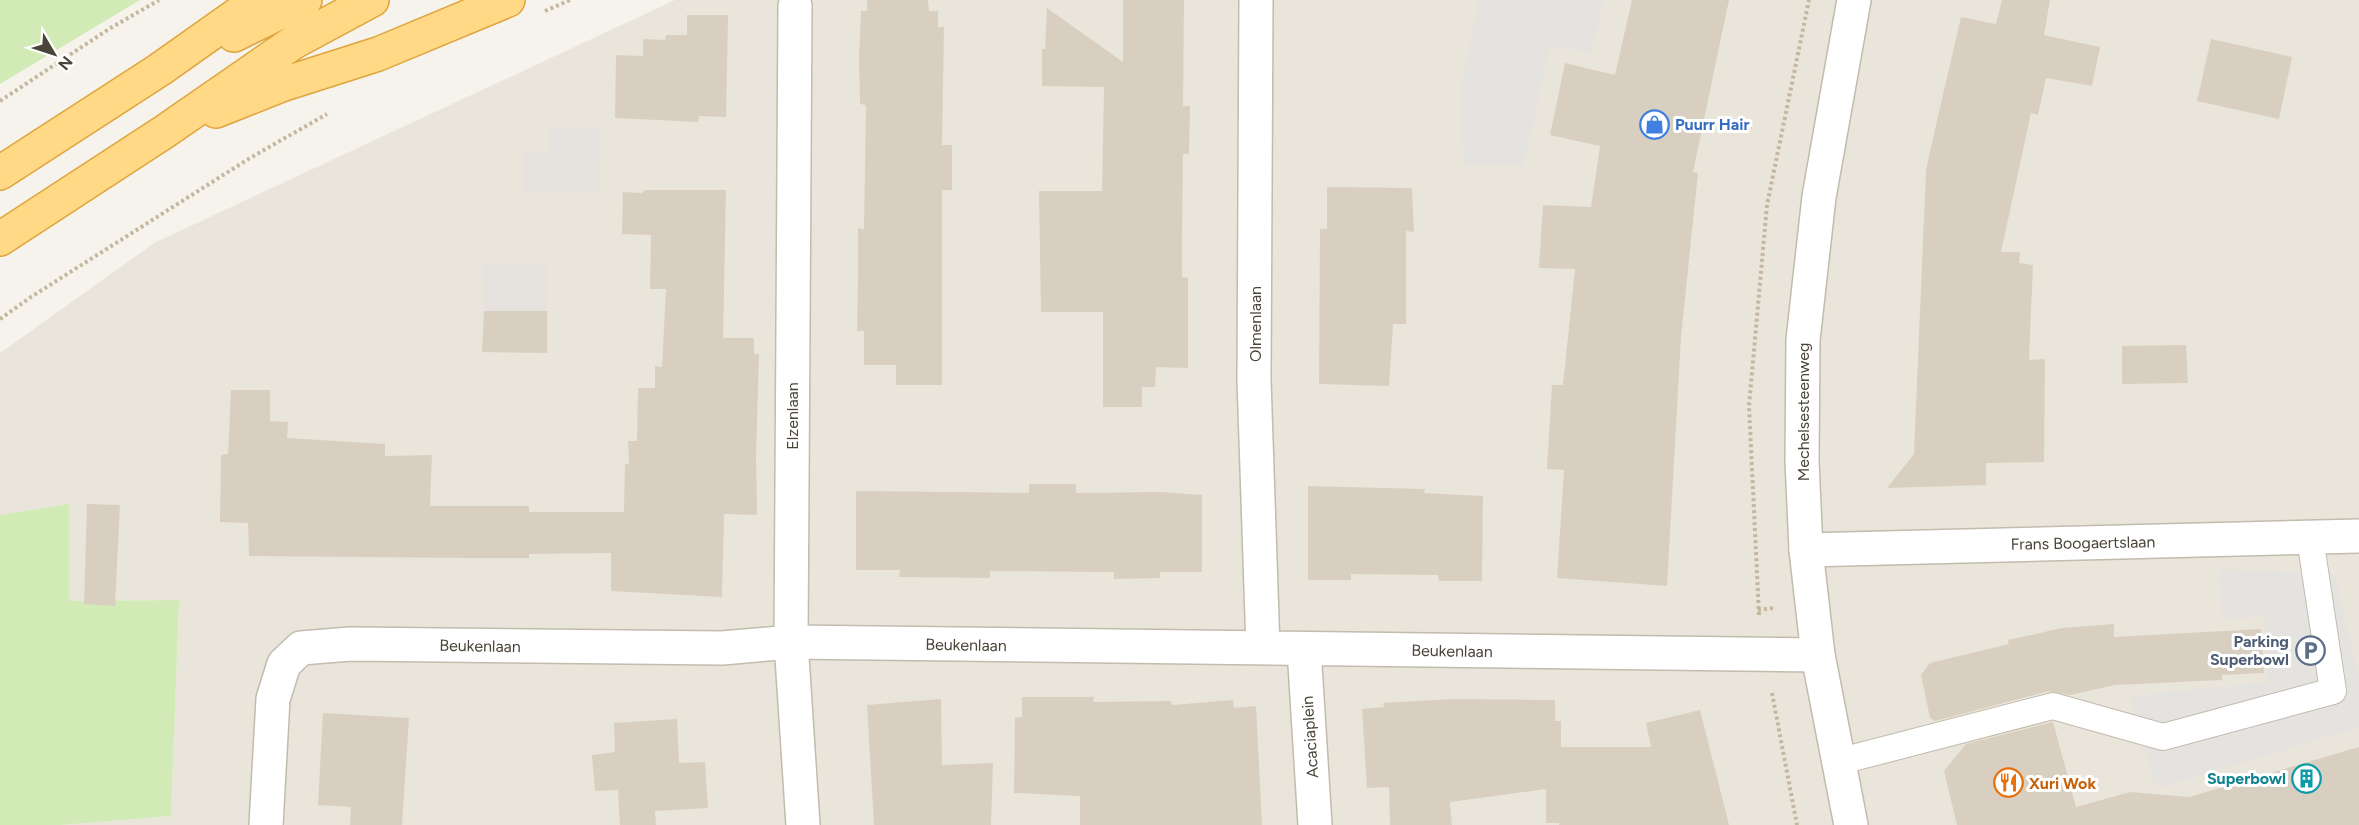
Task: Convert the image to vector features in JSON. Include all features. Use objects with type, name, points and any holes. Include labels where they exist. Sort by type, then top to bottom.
[{"type":"highway","points":[[0,173],[159,70],[258,0]]},
{"type":"highway","points":[[159,70],[305,0]]},
{"type":"highway","points":[[0,239],[164,132],[294,42],[372,0]]},
{"type":"highway","points":[[164,132],[284,84],[378,54],[508,0]]},
{"type":"street","name":"Olmenlaan","points":[[1256,0],[1254,380],[1263,648]]},
{"type":"street","name":"Mechelsesteenweg","points":[[1851,825],[1818,655],[1806,550],[1802,460],[1803,340],[1819,197],[1854,0]]},
{"type":"street","name":"Elzenlaan","points":[[795,6],[791,642],[803,825]]},
{"type":"street","name":"Frans Boogaertslaan","points":[[1806,550],[2359,536]]},
{"type":"street","name":"Beukenlaan","points":[[266,825],[273,699],[284,664],[301,648],[350,645],[722,648],[791,642],[1818,655]]},
{"type":"street","name":"Acaciaplein","points":[[1304,650],[1315,825]]},
{"type":"lane","points":[[1837,762],[2053,706],[2163,737],[2333,691],[2310,538]]},
{"type":"path","points":[[0,101],[109,29],[159,0]]},
{"type":"path","points":[[538,14],[570,0]]},
{"type":"path","points":[[0,319],[230,171],[330,113]]},
{"type":"path","points":[[1765,655],[1797,825]]},
{"type":"shaded area","points":[[675,0],[2359,0],[2359,825],[61,825],[171,816],[179,600],[68,601],[69,504],[0,515],[0,353],[154,243]]},
{"type":"shaded area","points":[[1478,0],[1604,0],[1591,54],[1550,45],[1524,166],[1463,165],[1460,94]]},
{"type":"shaded area","points":[[550,127],[601,127],[600,192],[522,191],[522,151],[549,152]]},
{"type":"shaded area","points":[[482,264],[546,265],[547,311],[484,311]]},
{"type":"shaded area","name":"Parking Superbowl","points":[[2219,569],[2335,574],[2359,680],[2359,727],[2156,789],[2129,696],[2268,682],[2265,616],[2221,620]]},
{"type":"green space","points":[[0,0],[140,0],[0,84]]},
{"type":"green space","points":[[69,504],[69,601],[179,600],[171,816],[61,825],[0,825],[0,515]]},
{"type":"building","points":[[867,0],[928,0],[929,11],[938,11],[938,27],[944,27],[942,145],[952,145],[952,190],[942,190],[942,385],[896,385],[896,365],[864,365],[864,331],[857,331],[858,228],[864,229],[866,105],[860,104],[859,58],[861,11],[867,11]]},
{"type":"building","points":[[1123,0],[1184,0],[1183,106],[1190,106],[1189,154],[1183,154],[1182,277],[1188,278],[1188,368],[1156,367],[1155,387],[1142,387],[1142,407],[1103,407],[1103,312],[1041,312],[1039,191],[1102,191],[1104,87],[1042,86],[1042,49],[1045,49],[1047,8],[1123,62]]},
{"type":"building","points":[[1632,0],[1729,0],[1693,172],[1698,173],[1681,337],[1667,586],[1557,578],[1564,470],[1547,469],[1552,385],[1563,385],[1575,269],[1539,268],[1543,205],[1591,207],[1600,146],[1550,135],[1565,63],[1615,75]]},
{"type":"building","points":[[2002,0],[2050,0],[2044,35],[2100,47],[2092,86],[2046,78],[2038,115],[2031,113],[2001,252],[2020,252],[2019,263],[2033,265],[2029,360],[2045,359],[2044,462],[1986,463],[1986,485],[1887,488],[1914,454],[1926,170],[1961,17],[1996,24]]},
{"type":"building","points":[[687,15],[728,15],[726,117],[699,116],[698,122],[615,118],[616,55],[643,56],[643,39],[665,40],[666,35],[687,35]]},
{"type":"building","points":[[2211,39],[2292,57],[2279,119],[2197,101]]},
{"type":"building","points":[[1327,187],[1412,188],[1414,232],[1406,231],[1406,324],[1393,324],[1389,386],[1319,384],[1320,229],[1327,229]]},
{"type":"building","points":[[646,190],[726,190],[723,338],[754,338],[754,354],[759,354],[757,515],[724,514],[722,597],[611,591],[611,553],[529,554],[529,558],[249,556],[248,523],[220,522],[221,455],[228,454],[231,390],[270,390],[270,421],[288,422],[287,438],[385,444],[385,456],[432,455],[430,506],[529,506],[529,512],[624,512],[625,464],[629,464],[628,441],[637,441],[638,388],[655,388],[655,366],[662,367],[666,289],[650,289],[651,235],[622,234],[623,192],[641,193]]},
{"type":"building","points":[[484,311],[547,311],[547,353],[482,352]]},
{"type":"building","points":[[2186,345],[2188,383],[2122,384],[2122,346]]},
{"type":"building","points":[[1029,484],[1076,484],[1076,493],[1161,492],[1202,495],[1202,572],[1160,572],[1160,578],[1114,579],[1114,572],[990,571],[990,578],[899,577],[900,570],[856,570],[856,491],[1029,493]]},
{"type":"building","points":[[1308,486],[1425,489],[1424,493],[1483,496],[1482,581],[1439,581],[1438,575],[1351,574],[1351,580],[1308,580]]},
{"type":"building","points":[[87,504],[120,505],[115,606],[84,604]]},
{"type":"building","points":[[2114,624],[2114,637],[2261,629],[2264,673],[2222,675],[2222,680],[2115,685],[2070,695],[2049,691],[1935,721],[1930,718],[1921,675],[1930,663],[2009,644],[2008,640],[2062,628]]},
{"type":"building","points":[[1022,697],[1094,697],[1093,702],[1171,701],[1172,705],[1233,700],[1234,708],[1256,706],[1262,825],[1080,825],[1080,796],[1014,793],[1015,718],[1022,717]]},
{"type":"building","points":[[941,699],[942,765],[993,763],[991,825],[874,825],[867,705]]},
{"type":"building","points":[[1452,699],[1555,700],[1555,721],[1561,721],[1561,747],[1651,747],[1646,723],[1700,710],[1729,825],[1559,825],[1559,823],[1546,823],[1546,789],[1450,802],[1452,825],[1390,825],[1389,787],[1367,788],[1362,709],[1384,707],[1383,703]]},
{"type":"building","points":[[323,713],[409,718],[402,825],[350,825],[351,807],[318,805]]},
{"type":"building","points":[[677,719],[679,763],[705,762],[708,808],[655,811],[656,825],[620,825],[618,790],[595,791],[592,755],[615,752],[614,723]]},
{"type":"building","points":[[2053,722],[2076,807],[2130,792],[2189,797],[2359,747],[2359,825],[1957,825],[1944,771],[1966,744]]},
{"type":"place","name":"Puurr Hair","points":[[1654,124]]},
{"type":"place","name":"Parking Superbowl","points":[[2310,650]]},
{"type":"place","name":"Superbowl","points":[[2307,778]]},
{"type":"place","name":"Xuri Wok","points":[[2008,783]]}]
